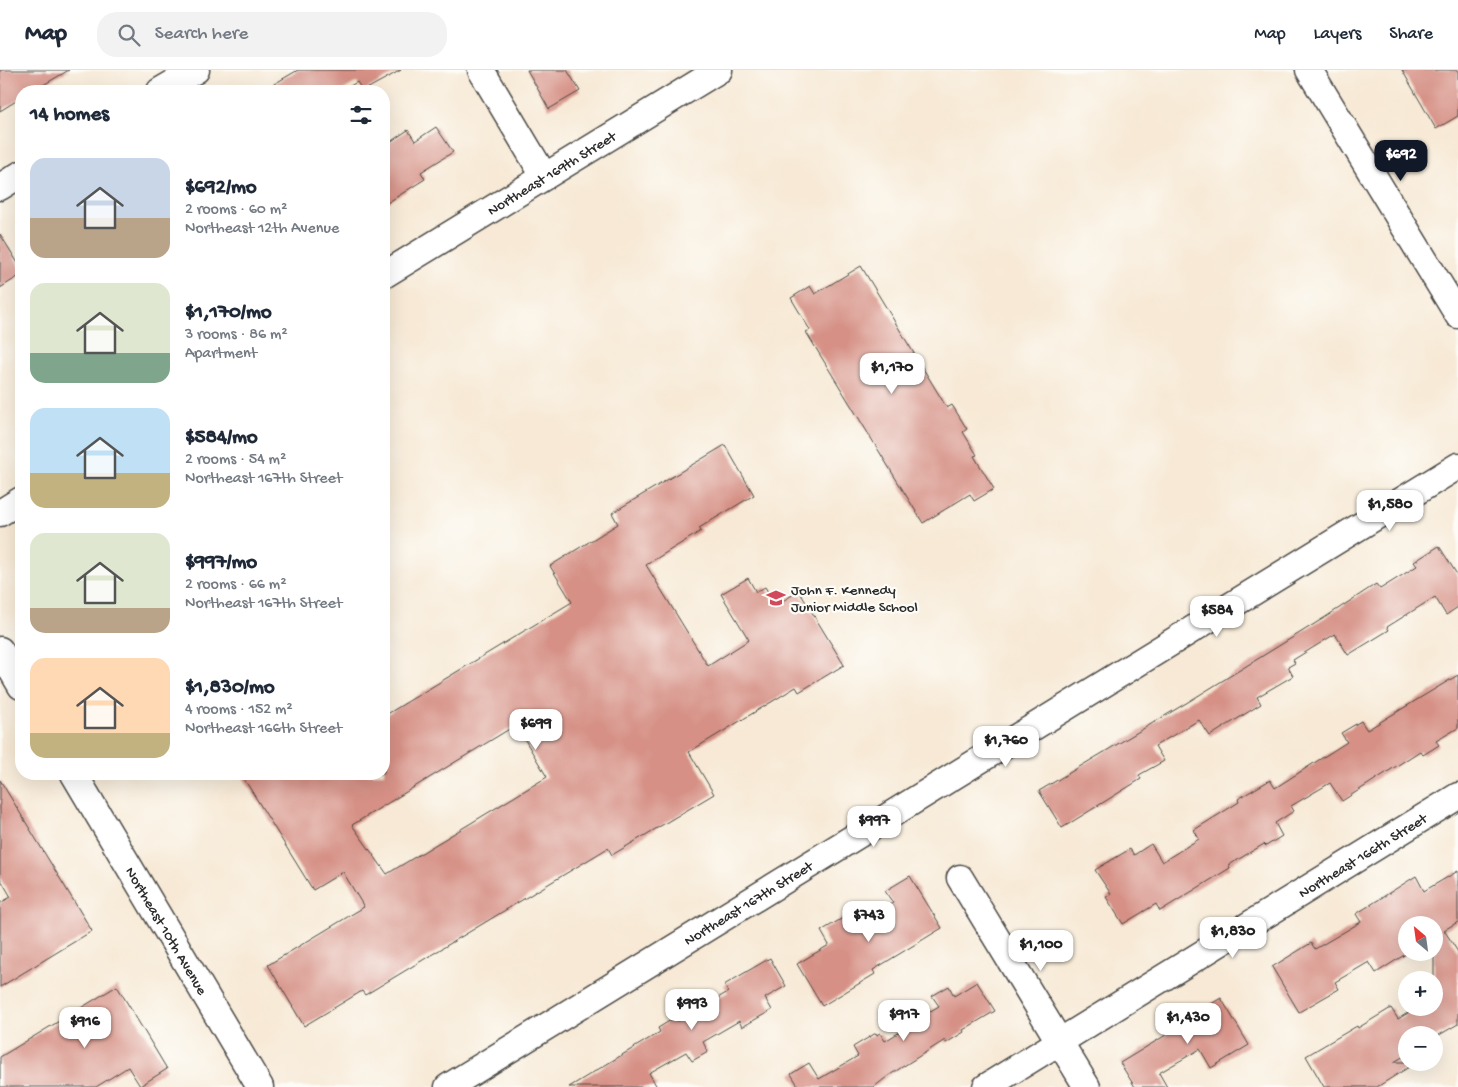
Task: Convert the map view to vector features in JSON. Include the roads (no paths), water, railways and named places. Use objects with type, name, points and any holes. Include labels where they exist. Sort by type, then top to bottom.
[{"type":"street","points":[[170,85],[196,70]]},
{"type":"street","points":[[481,70],[544,176]]},
{"type":"street","name":"Northeast 169th Street","points":[[390,271],[719,70]]},
{"type":"street","points":[[1309,70],[1458,315]]},
{"type":"street","points":[[0,187],[15,178]]},
{"type":"street","name":"Northeast 167th Street","points":[[448,1087],[1458,466]]},
{"type":"street","points":[[0,513],[15,504]]},
{"type":"street","points":[[0,650],[15,676]]},
{"type":"street","name":"Northeast 10th Avenue","points":[[78,780],[260,1087]]},
{"type":"street","name":"Northeast 166th Street","points":[[986,1087],[1458,796]]},
{"type":"street","points":[[960,878],[1087,1087]]},
{"type":"place","name":"John F. Kennedy Junior Middle School","points":[[776,598]]}]
